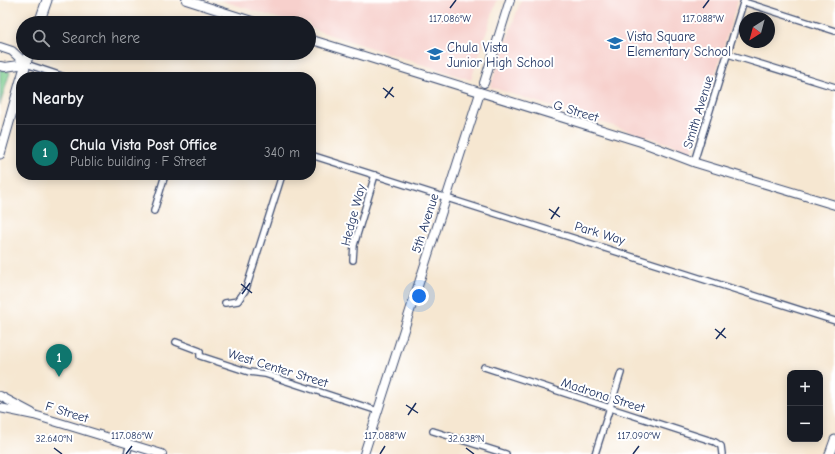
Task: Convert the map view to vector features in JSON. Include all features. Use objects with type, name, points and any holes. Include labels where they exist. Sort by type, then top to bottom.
[{"type":"main road","points":[[41,16],[47,0]]},
{"type":"main road","points":[[24,72],[27,60]]},
{"type":"main road","points":[[0,154],[16,98]]},
{"type":"main road","points":[[830,454],[835,441]]},
{"type":"street","points":[[186,0],[236,16]]},
{"type":"street","name":"5th Avenue","points":[[364,454],[510,0]]},
{"type":"street","points":[[744,1],[835,31]]},
{"type":"street","name":"Smith Avenue","points":[[694,162],[744,1]]},
{"type":"street","name":"G Street","points":[[316,41],[641,142],[694,162],[835,205]]},
{"type":"street","points":[[0,47],[12,51],[16,55]]},
{"type":"street","points":[[728,54],[835,87]]},
{"type":"street","points":[[22,60],[26,64],[50,72]]},
{"type":"street","points":[[0,66],[5,67],[26,64]]},
{"type":"street","name":"Park Way","points":[[316,157],[835,321]]},
{"type":"street","name":"Hedge Way","points":[[353,260],[354,245],[375,176]]},
{"type":"street","points":[[154,211],[163,180]]},
{"type":"street","points":[[225,302],[238,301],[246,289],[280,180]]},
{"type":"street","name":"West Center Street","points":[[176,342],[200,351],[200,356],[249,372],[265,374],[378,411]]},
{"type":"street","name":"Madrona Street","points":[[484,367],[715,442],[721,446],[722,454]]},
{"type":"street","points":[[595,454],[621,373]]},
{"type":"street","name":"F Street","points":[[0,396],[34,415]]},
{"type":"street","name":"F Street","points":[[0,408],[34,415],[162,454]]},
{"type":"street","points":[[433,432],[506,454]]},
{"type":"street","points":[[127,454],[130,444]]},
{"type":"shaded area","name":"Chula Vista Junior High School","points":[[220,0],[497,0],[471,80],[316,30],[316,16],[270,16]]},
{"type":"shaded area","name":"Vista Square Elementary School","points":[[521,0],[738,0],[692,151],[490,87]]},
{"type":"green space","points":[[0,69],[10,72],[0,105]]},
{"type":"place","name":"Vista Square Elementary School","points":[[615,43]]},
{"type":"place","name":"Chula Vista Junior High School","points":[[435,54]]},
{"type":"place","name":"Chula Vista Post Office","points":[[59,377]]}]
